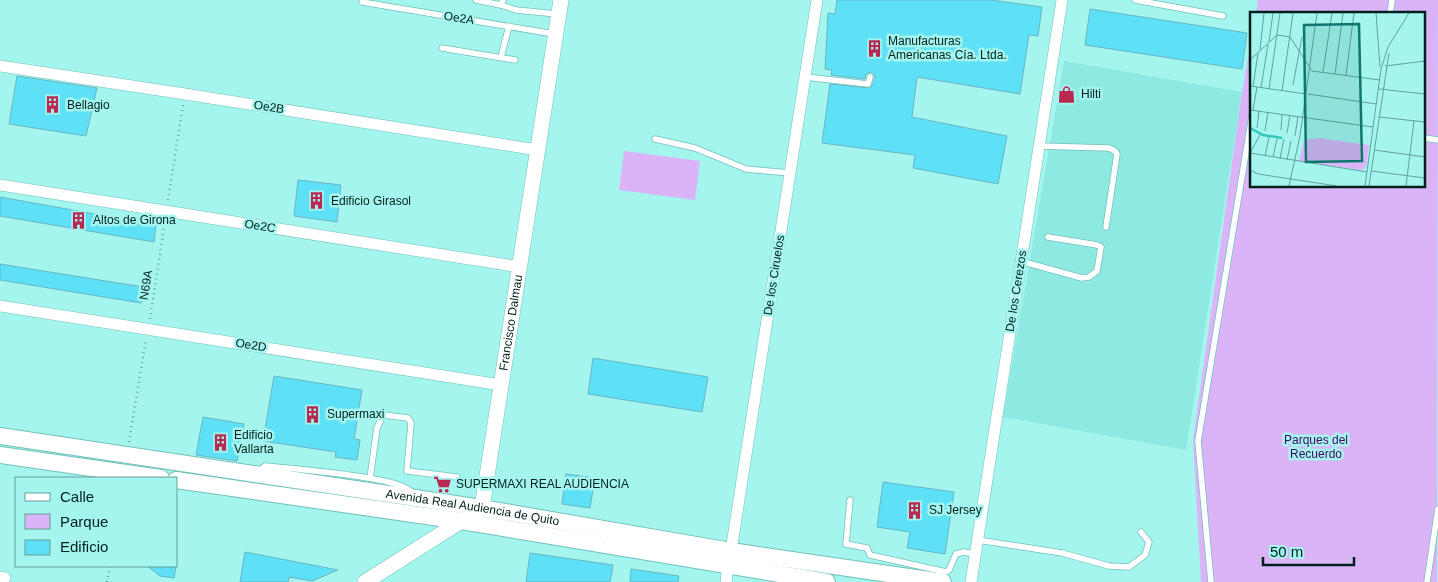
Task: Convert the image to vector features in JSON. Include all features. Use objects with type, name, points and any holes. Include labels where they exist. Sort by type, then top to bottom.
[{"type":"main road","name":"Avenida Real Audiencia de Quito","points":[[0,436],[256,474],[338,480],[417,498],[482,508],[728,566],[943,582]]},
{"type":"main road","points":[[0,455],[154,477]]},
{"type":"main road","name":"Avenida Real Audiencia de Quito","points":[[178,480],[461,521],[827,582]]},
{"type":"street","name":"De los Ciruelos","points":[[728,566],[817,0]]},
{"type":"street","name":"De los Cerezos","points":[[971,582],[1062,0]]},
{"type":"street","name":"Francisco Dalmau","points":[[482,508],[560,7]]},
{"type":"street","name":"Oe2B","points":[[0,66],[538,150]]},
{"type":"street","name":"Oe2C","points":[[0,185],[520,267]]},
{"type":"street","name":"Oe2D","points":[[0,306],[501,385]]},
{"type":"street","points":[[365,582],[482,508]]},
{"type":"lane","points":[[476,0],[502,3],[516,10],[560,7]]},
{"type":"lane","points":[[1135,0],[1223,16]]},
{"type":"lane","name":"Oe2A","points":[[362,2],[556,34]]},
{"type":"lane","points":[[501,57],[509,26]]},
{"type":"lane","points":[[442,48],[515,60]]},
{"type":"lane","points":[[805,78],[868,84],[870,77]]},
{"type":"lane","points":[[1210,582],[1198,441],[1250,128]]},
{"type":"lane","points":[[655,139],[695,148],[746,169],[790,173]]},
{"type":"lane","points":[[1039,146],[1109,148],[1115,151],[1106,227]]},
{"type":"lane","points":[[1020,261],[1082,278],[1089,277],[1097,271],[1100,247],[1048,236]]},
{"type":"lane","points":[[370,478],[377,428],[382,415],[408,418],[412,423],[407,471],[457,477]]},
{"type":"lane","points":[[338,480],[370,478],[401,486],[417,498]]},
{"type":"lane","points":[[850,500],[846,544],[867,548],[870,555],[946,572],[949,570],[956,554],[964,552],[975,554]]},
{"type":"lane","points":[[1427,582],[1438,509]]},
{"type":"lane","points":[[978,540],[1062,553],[1108,566],[1129,567],[1145,555],[1149,542],[1140,532]]},
{"type":"path","name":"N69A","points":[[127,455],[185,94]]},
{"type":"path","points":[[107,582],[110,567]]},
{"type":"shaded area","points":[[1064,61],[1242,92],[1186,450],[1003,417]]},
{"type":"green space","name":"Parques del Recuerdo","points":[[1258,0],[1438,0],[1437,582],[1201,582],[1193,440],[1242,92],[1250,48],[1250,188],[1426,188],[1426,12],[1256,12]]},
{"type":"green space","points":[[624,151],[700,161],[695,200],[619,190]]},
{"type":"building","points":[[837,0],[991,0],[1042,7],[1038,36],[1029,35],[1020,94],[917,77],[912,117],[1007,136],[998,184],[913,168],[915,155],[822,143],[830,84],[869,88],[872,86],[875,78],[871,72],[866,74],[865,79],[831,75],[832,70],[825,69],[828,13],[835,14]]},
{"type":"building","points":[[1090,9],[1247,33],[1242,69],[1085,45]]},
{"type":"building","name":"Bellagio","points":[[17,76],[97,88],[86,136],[9,124]]},
{"type":"building","name":"Edificio Girasol","points":[[298,180],[341,185],[337,222],[294,216]]},
{"type":"building","name":"Altos de Girona","points":[[0,197],[156,225],[154,242],[0,216]]},
{"type":"building","points":[[0,264],[143,287],[141,303],[0,280]]},
{"type":"building","points":[[593,358],[708,377],[702,412],[588,394]]},
{"type":"building","name":"Supermaxi","points":[[274,376],[362,390],[354,439],[360,440],[357,460],[335,457],[336,452],[263,441]]},
{"type":"building","name":"Edificio Vallarta","points":[[203,417],[244,424],[237,461],[196,455]]},
{"type":"building","points":[[566,474],[595,478],[590,508],[562,504]]},
{"type":"building","name":"SJ Jersey","points":[[883,482],[954,492],[945,554],[907,548],[910,532],[877,527]]},
{"type":"building","points":[[245,552],[338,570],[312,581],[289,577],[288,582],[240,582]]},
{"type":"building","points":[[530,553],[613,565],[610,582],[526,582]]},
{"type":"building","points":[[148,567],[176,567],[174,578],[160,576]]},
{"type":"building","points":[[631,569],[679,576],[678,582],[630,582]]},
{"type":"place","name":"Manufacturas Americanas Cía. Ltda.","points":[[874,48]]},
{"type":"place","name":"Hilti","points":[[1067,94]]},
{"type":"place","name":"Bellagio","points":[[53,105]]},
{"type":"place","name":"Edificio Girasol","points":[[317,201]]},
{"type":"place","name":"Altos de Girona","points":[[79,220]]},
{"type":"place","name":"Supermaxi","points":[[313,414]]},
{"type":"place","name":"Edificio Vallarta","points":[[220,442]]},
{"type":"place","name":"SUPERMAXI REAL AUDIENCIA","points":[[442,484]]},
{"type":"place","name":"SJ Jersey","points":[[915,510]]}]
